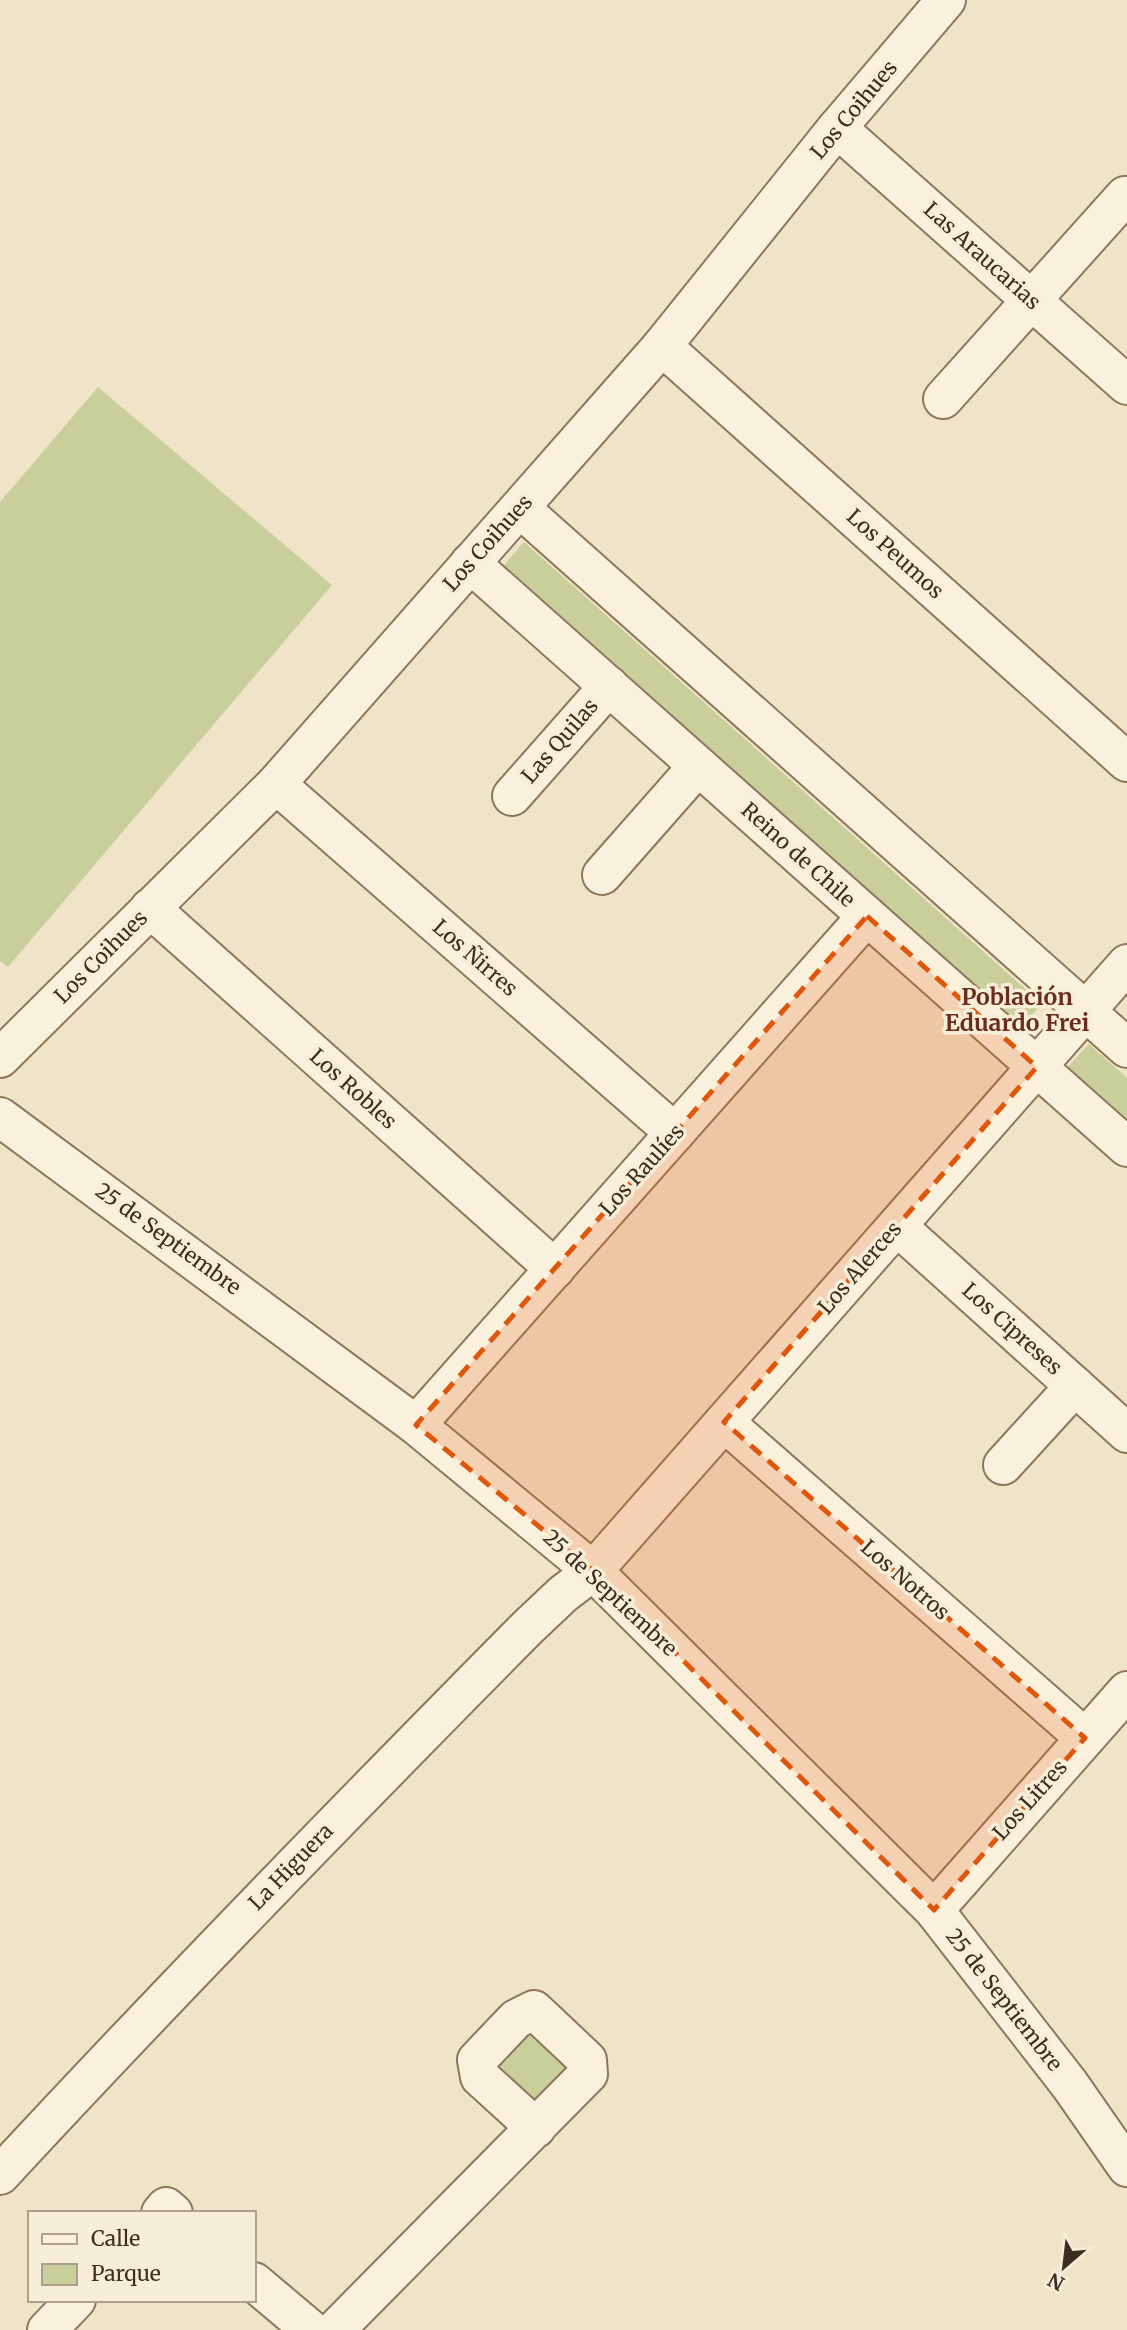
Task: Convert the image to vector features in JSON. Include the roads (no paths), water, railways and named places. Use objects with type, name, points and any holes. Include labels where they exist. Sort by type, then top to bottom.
[{"type":"street","name":"Los Coihues","points":[[0,1058],[276,784],[662,346],[837,128],[946,0]]},
{"type":"street","name":"Las Araucarias","points":[[837,128],[1127,385]]},
{"type":"street","points":[[943,399],[1125,196]]},
{"type":"street","name":"Los Peumos","points":[[662,346],[1127,762]]},
{"type":"street","points":[[520,508],[1127,1048]]},
{"type":"street","name":"Reino de Chile","points":[[470,563],[1127,1147]]},
{"type":"street","name":"Las Quilas","points":[[512,796],[609,686]]},
{"type":"street","points":[[602,875],[698,766]]},
{"type":"street","name":"Los Ñirres","points":[[276,784],[675,1133]]},
{"type":"street","name":"Los Robles","points":[[150,908],[555,1269]]},
{"type":"street","name":"Los Raulíes","points":[[416,1424],[867,916]]},
{"type":"street","name":"Los Alerces","points":[[593,1572],[1127,964]]},
{"type":"street","name":"25 de Septiembre","points":[[0,1117],[416,1424],[593,1572],[934,1910],[1054,2063],[1127,2167]]},
{"type":"street","name":"Los Cipreses","points":[[897,1226],[1127,1433]]},
{"type":"street","points":[[1003,1465],[1075,1385]]},
{"type":"street","name":"Los Notros","points":[[724,1422],[1085,1738]]},
{"type":"street","name":"La Higuera","points":[[0,2175],[143,2020],[343,1814],[562,1594],[593,1572]]},
{"type":"street","name":"Los Litres","points":[[934,1910],[1127,1691]]},
{"type":"street","points":[[334,2330],[536,2128]]},
{"type":"street","points":[[256,2284],[311,2330]]},
{"type":"street","points":[[47,2330],[74,2302]]},
{"type":"district","name":"Población Eduardo Frei","points":[[1017,1010]]}]
